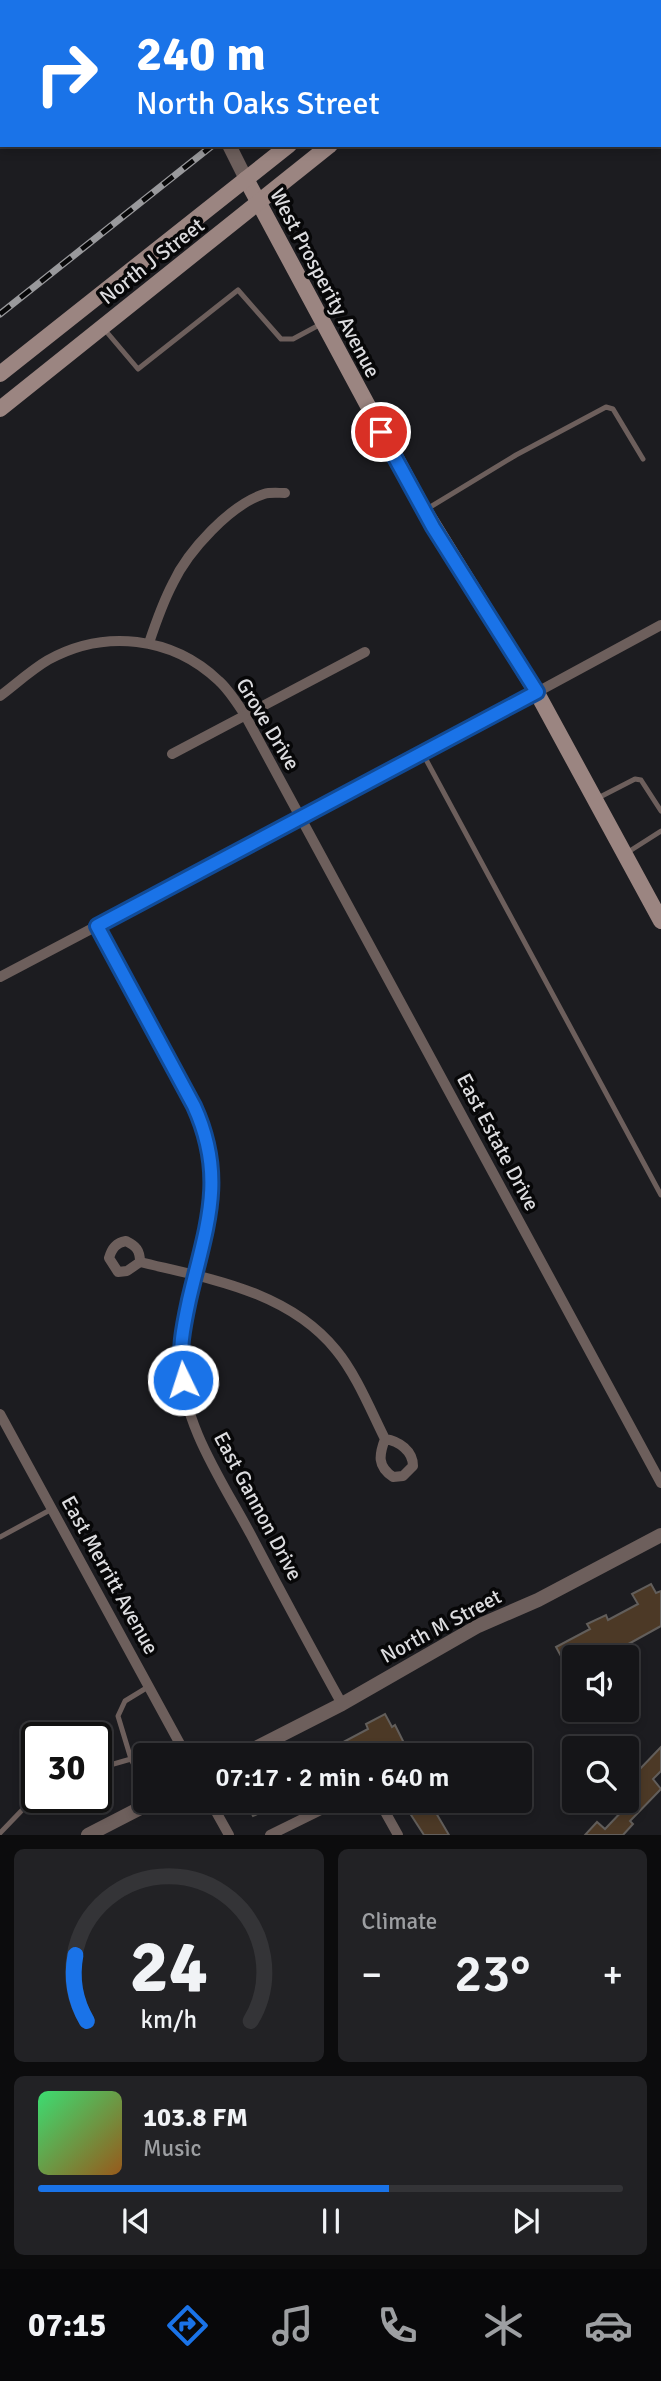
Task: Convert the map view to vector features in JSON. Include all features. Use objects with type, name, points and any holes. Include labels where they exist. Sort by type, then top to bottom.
[{"type":"main road","name":"North J Street","points":[[0,374],[286,147]]},
{"type":"main road","name":"North J Street","points":[[0,409],[328,147]]},
{"type":"main road","name":"West Prosperity Avenue","points":[[246,179],[424,510],[537,692],[661,921]]},
{"type":"street","name":"West Prosperity Avenue","points":[[230,147],[246,179]]},
{"type":"street","points":[[149,643],[174,580],[209,534],[250,500],[266,493],[285,492]]},
{"type":"street","points":[[0,977],[661,625]]},
{"type":"street","name":"Grove Drive","points":[[0,696],[32,670],[66,652],[104,642],[127,640],[149,643],[182,656],[219,680],[245,715],[300,818]]},
{"type":"street","points":[[172,754],[365,652]]},
{"type":"street","name":"East Estate Drive","points":[[300,818],[661,1483]]},
{"type":"street","name":"East Gannon Drive","points":[[97,926],[205,1132],[211,1160],[213,1187],[209,1216],[181,1336],[180,1361],[187,1405],[207,1452],[342,1704]]},
{"type":"street","points":[[140,1262],[257,1293],[302,1316],[337,1351],[385,1439]]},
{"type":"street","name":"East Merritt Avenue","points":[[0,1414],[179,1743]]},
{"type":"street","name":"North M Street","points":[[266,1743],[342,1704],[478,1626],[538,1600],[661,1535]]},
{"type":"street","points":[[88,1835],[133,1811]]},
{"type":"street","points":[[217,1813],[229,1835]]},
{"type":"street","points":[[270,1835],[315,1813]]},
{"type":"street","points":[[386,1813],[398,1835]]},
{"type":"lane","points":[[103,327],[138,369],[238,290],[281,338],[293,339],[323,323]]},
{"type":"lane","points":[[424,510],[516,455],[606,407],[613,409],[643,459]]},
{"type":"lane","points":[[423,754],[661,1195]]},
{"type":"lane","points":[[595,799],[635,779],[641,780],[661,811]]},
{"type":"lane","points":[[625,854],[661,831]]},
{"type":"lane","points":[[0,1537],[52,1510]]},
{"type":"lane","points":[[133,1763],[118,1716],[125,1701],[148,1686]]},
{"type":"lane","points":[[112,1764],[131,1759]]},
{"type":"lane","points":[[0,1833],[21,1811]]},
{"type":"building","points":[[651,1584],[656,1593],[661,1591],[661,1626],[627,1645],[562,1645],[562,1658],[556,1647],[590,1629],[587,1624],[606,1615],[608,1620],[638,1604],[632,1594]]},
{"type":"building","points":[[385,1714],[392,1727],[395,1725],[404,1743],[342,1743],[368,1729],[366,1724]]},
{"type":"building","points":[[661,1747],[661,1771],[653,1779],[661,1789],[639,1812],[639,1770]]},
{"type":"building","points":[[410,1813],[436,1813],[449,1835],[424,1835]]},
{"type":"building","points":[[620,1813],[638,1813],[630,1821],[633,1824],[623,1835],[585,1835],[597,1822],[605,1829]]},
{"type":"railway","points":[[0,314],[210,147]]},
{"type":"route","points":[[183,1380],[180,1361],[181,1336],[209,1216],[213,1187],[211,1160],[205,1132],[194,1106],[97,926],[537,692],[433,527],[381,432]]}]
